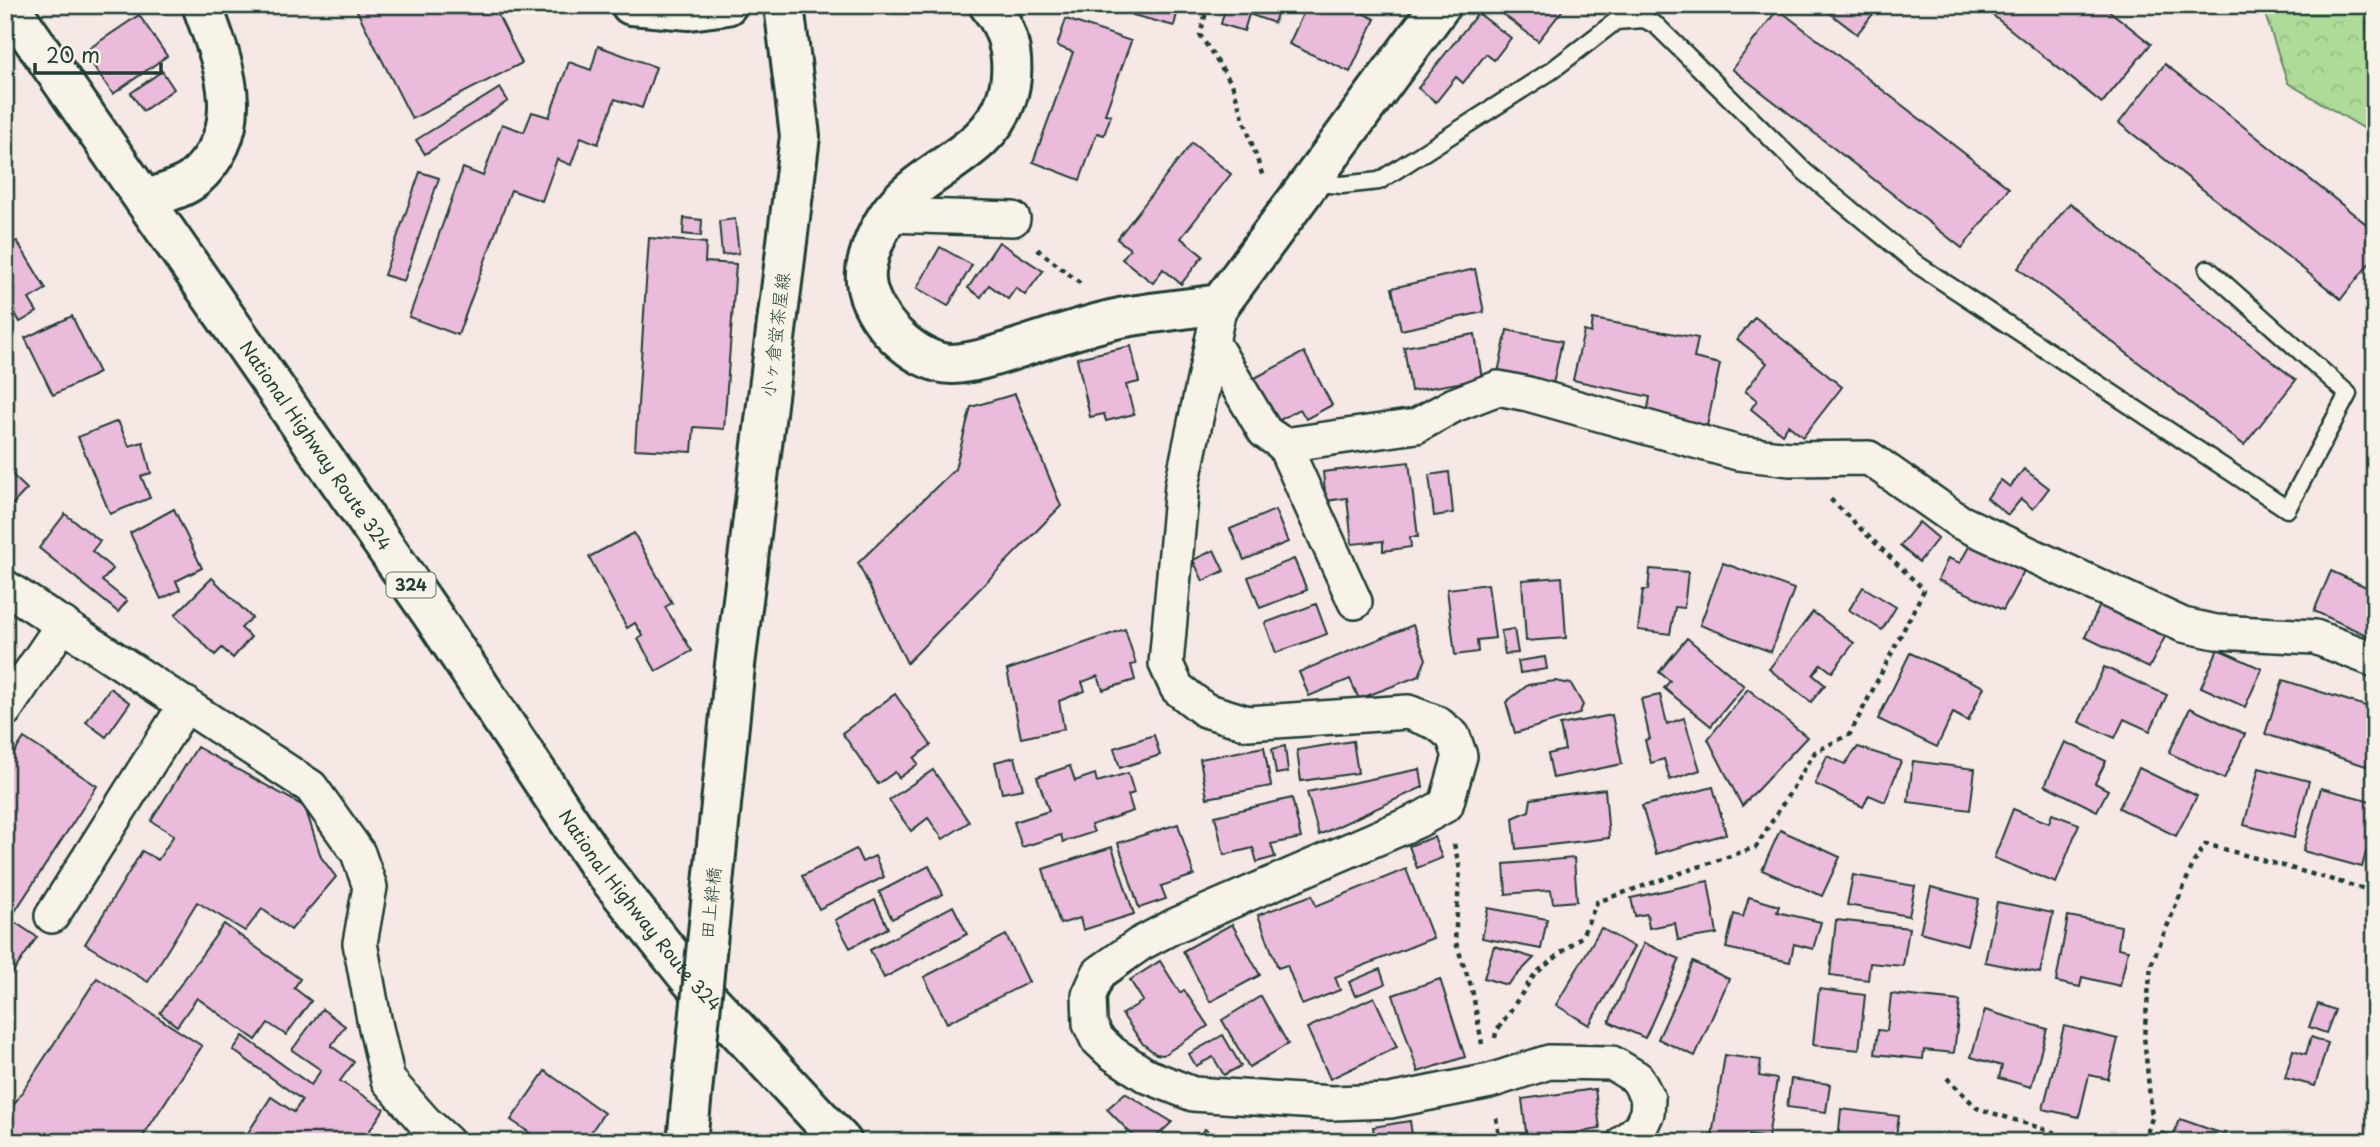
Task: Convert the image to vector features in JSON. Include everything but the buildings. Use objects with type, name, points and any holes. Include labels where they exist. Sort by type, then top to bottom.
[{"type":"main road","name":"National Highway Route 324","points":[[7,5],[433,615],[597,863],[690,979],[842,1142]]},
{"type":"main road","points":[[145,200],[192,180],[214,156],[229,118],[225,68],[202,5]]},
{"type":"main road","points":[[631,5],[689,10],[727,5]]},
{"type":"main road","name":"小ヶ倉蛍茶屋線","points":[[735,665],[800,136],[784,5]]},
{"type":"main road","points":[[989,5],[1006,30],[1011,55],[1007,99],[996,122],[979,142],[911,191],[888,215],[876,236],[866,281],[873,308],[887,326],[906,344],[928,358],[950,364],[982,360],[1082,327],[1120,318],[1220,304],[1441,5]]},
{"type":"main road","name":"田上絆橋","points":[[687,1142],[735,665]]},
{"type":"street","points":[[888,215],[1013,219]]},
{"type":"street","points":[[1220,304],[1182,485],[1166,664],[1177,688],[1205,710],[1248,723],[1408,712],[1437,723],[1453,736],[1460,756],[1446,805],[1419,820],[1174,926],[1140,944],[1099,973],[1089,995],[1090,1024],[1097,1039],[1112,1053],[1147,1076],[1193,1094],[1332,1104],[1390,1101],[1490,1081],[1549,1062],[1612,1063],[1637,1078],[1648,1099],[1647,1113],[1640,1129],[1625,1142]]},
{"type":"street","points":[[1212,342],[1265,432],[1283,445],[1356,603]]},
{"type":"street","points":[[1283,445],[1416,426],[1454,405],[1497,388],[1528,394],[1738,453],[1790,459],[1869,458],[1960,522],[2183,625],[2216,632],[2315,637],[2375,660]]},
{"type":"street","points":[[5,587],[311,787],[358,853],[370,887],[360,943],[388,1080],[424,1121],[447,1142]]},
{"type":"street","points":[[5,710],[63,624]]},
{"type":"street","points":[[52,916],[186,704]]},
{"type":"lane","points":[[1311,183],[1342,185],[1379,181],[1551,71],[1616,21],[1644,19],[1657,26],[1805,172],[1918,265],[2287,509],[2348,394],[2208,269]]},
{"type":"path","points":[[1208,5],[1200,35],[1233,84],[1279,224]]},
{"type":"path","points":[[1013,219],[1026,242],[1120,318]]},
{"type":"path","points":[[1490,1081],[1496,1032],[1535,974],[1582,936],[1597,902],[1756,846],[1815,752],[1850,734],[1924,590],[1790,459]]},
{"type":"path","points":[[2144,1142],[2152,1118],[2144,1036],[2151,965],[2194,862],[2206,845],[2375,892]]},
{"type":"path","points":[[1460,869],[1455,940],[1472,989],[1490,1081]]},
{"type":"path","points":[[1947,1078],[1977,1108],[2084,1142]]},
{"type":"green space","points":[[2262,5],[2375,5],[2375,135],[2288,83]]}]
